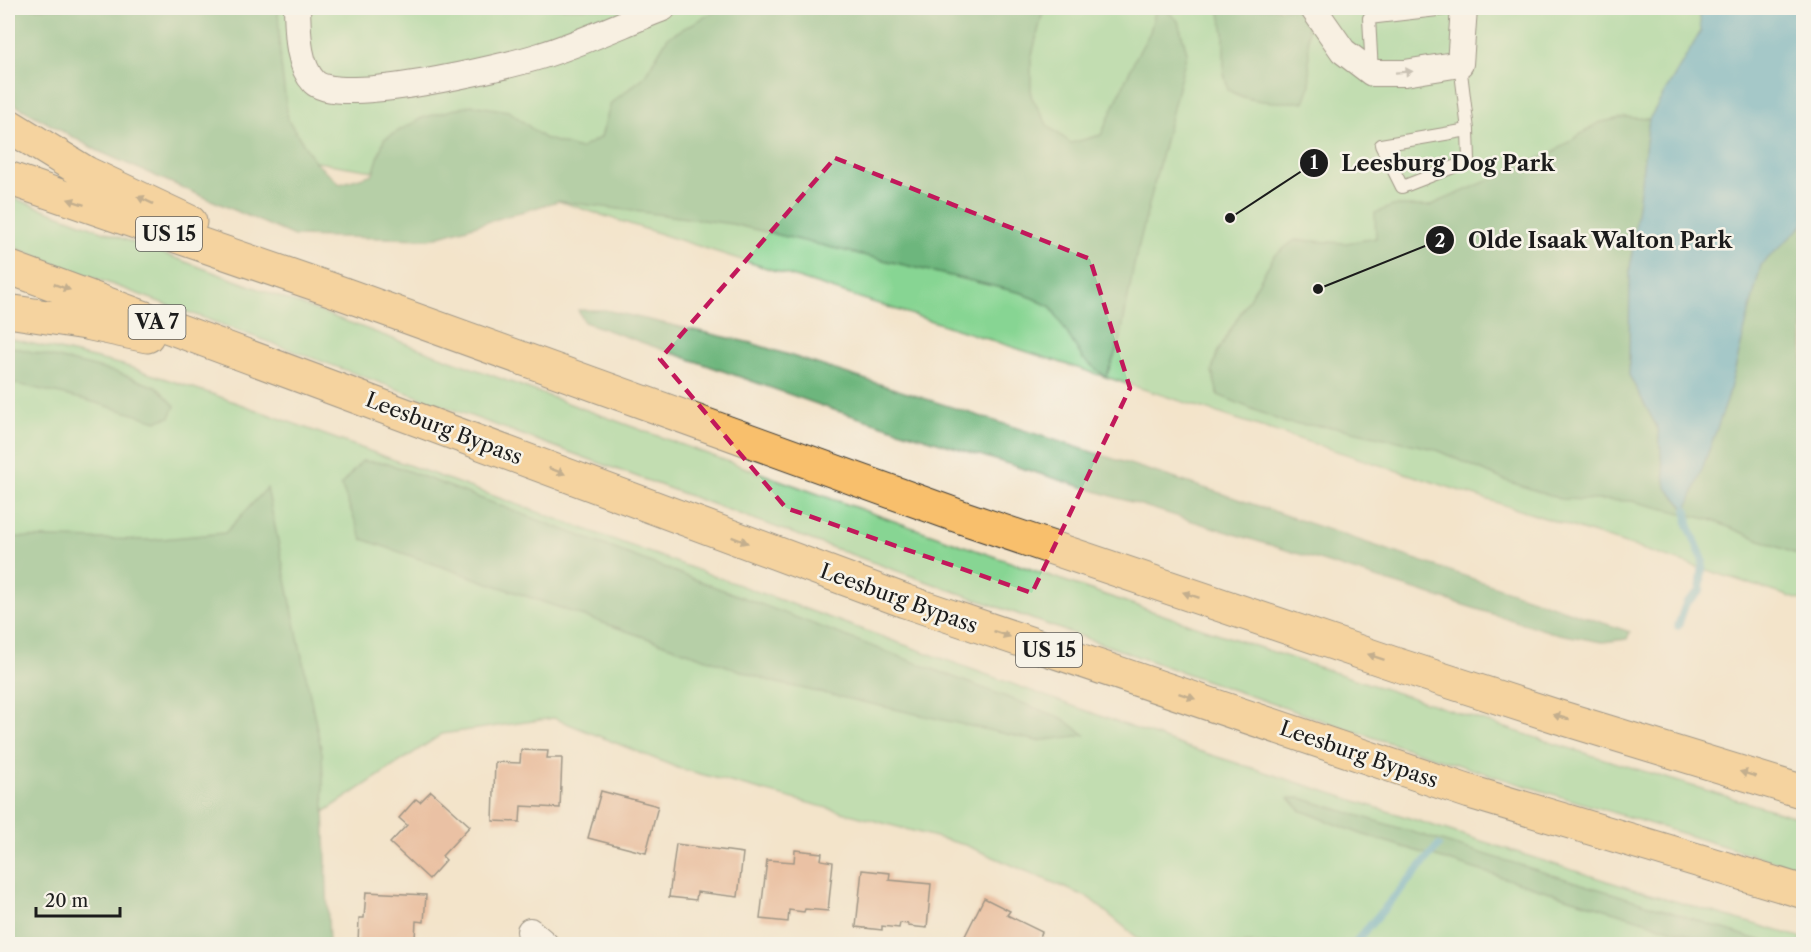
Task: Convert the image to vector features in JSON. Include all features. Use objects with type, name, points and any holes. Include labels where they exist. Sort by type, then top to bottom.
[{"type":"highway","points":[[8,125],[86,173],[330,289]]},
{"type":"highway","name":"US 15","points":[[8,178],[330,289],[964,518],[1559,717],[1803,792]]},
{"type":"highway","name":"Leesburg Bypass","points":[[8,267],[905,602],[1470,792],[1803,892]]},
{"type":"highway","points":[[8,311],[86,323],[306,377]]},
{"type":"street","points":[[297,8],[300,48],[305,67],[313,81],[321,87],[340,90],[394,88],[503,67],[542,55],[663,8]]},
{"type":"street","points":[[1313,8],[1343,51],[1372,74],[1405,73],[1460,64],[1464,8]]},
{"type":"lane","points":[[1372,74],[1369,18],[1454,8]]},
{"type":"lane","points":[[1460,64],[1468,130],[1469,161],[1402,187],[1381,145],[1468,130]]},
{"type":"highlighted area","points":[[835,158],[1090,259],[1130,388],[1032,593],[786,508],[660,359]]},
{"type":"green space","points":[[8,8],[1803,8],[1803,601],[558,201],[206,144]]},
{"type":"green space","points":[[8,8],[278,8],[280,56],[288,120],[315,162],[340,184],[373,174],[384,139],[422,118],[471,105],[509,111],[544,138],[580,149],[601,137],[611,103],[644,77],[668,37],[721,8],[1044,8],[1031,59],[1031,96],[1048,126],[1071,143],[1101,135],[1135,59],[1150,32],[1156,8],[1164,8],[1178,21],[1187,52],[1134,265],[1120,341],[1106,377],[1083,359],[1051,307],[1022,293],[732,224],[558,201],[430,239],[294,236],[98,151],[8,101]]},
{"type":"green space","points":[[1219,8],[1307,8],[1310,86],[1304,102],[1255,100],[1228,90],[1224,73],[1224,33]]},
{"type":"green space","points":[[1625,117],[1649,119],[1630,269],[1629,375],[1658,429],[1666,487],[1686,510],[1727,401],[1761,265],[1803,224],[1803,557],[1711,520],[1632,501],[1560,499],[1504,480],[1434,449],[1339,428],[1286,423],[1218,395],[1212,371],[1217,353],[1274,256],[1295,240],[1346,243],[1376,238],[1375,213],[1393,206],[1429,206],[1550,154],[1598,123]]},
{"type":"green space","points":[[8,196],[677,443],[1124,602],[1350,678],[1803,819],[1803,870],[1603,810],[1271,703],[814,541],[56,264],[8,245]]},
{"type":"green space","points":[[578,310],[605,310],[751,343],[1220,493],[1630,632],[1627,639],[1602,642],[1554,633],[834,410],[584,322]]},
{"type":"green space","points":[[8,338],[123,365],[215,395],[1186,747],[1629,888],[1803,938],[1803,944],[1145,944],[1089,898],[965,845],[678,768],[554,718],[442,734],[324,812],[8,944]]},
{"type":"green space","points":[[8,346],[119,373],[158,388],[175,406],[170,417],[157,421],[86,400],[8,382]]},
{"type":"green space","points":[[362,461],[387,463],[1062,718],[1085,735],[1037,741],[773,682],[362,539],[341,485]]},
{"type":"green space","points":[[267,488],[322,753],[329,944],[8,944],[8,537],[151,540],[225,533]]},
{"type":"green space","points":[[1289,798],[1301,798],[1771,944],[1719,944],[1361,834],[1300,810]]},
{"type":"water","points":[[1699,8],[1803,8],[1804,224],[1761,265],[1727,401],[1687,510],[1666,487],[1658,429],[1629,375],[1630,269],[1649,119],[1701,31]]},
{"type":"building","points":[[521,750],[548,751],[547,758],[562,758],[560,808],[521,806],[520,822],[493,821],[495,762],[520,763]]},
{"type":"building","points":[[431,791],[470,826],[442,856],[446,860],[429,879],[390,843],[407,825],[399,818],[416,799],[420,802]]},
{"type":"building","points":[[601,791],[658,806],[646,853],[588,838]]},
{"type":"building","points":[[676,844],[743,853],[738,897],[697,892],[696,900],[669,897]]},
{"type":"building","points":[[795,850],[822,853],[821,860],[833,862],[828,911],[789,910],[788,922],[760,919],[767,860],[794,862]]},
{"type":"building","points":[[862,870],[890,873],[889,880],[931,884],[927,928],[900,923],[899,928],[882,926],[882,930],[856,927]]},
{"type":"building","points":[[366,892],[426,895],[424,922],[416,921],[415,938],[409,937],[409,944],[358,944],[359,918],[364,918]]},
{"type":"building","points":[[984,898],[1010,911],[1007,915],[1042,932],[1036,944],[961,944]]},
{"type":"waterway","points":[[1678,626],[1686,603],[1700,591],[1703,560],[1688,524],[1687,510]]},
{"type":"waterway","points":[[1354,944],[1438,846]]},
{"type":"place","name":"Leesburg Dog Park","points":[[1230,218]]},
{"type":"place","name":"Olde Isaak Walton Park","points":[[1318,289]]}]
